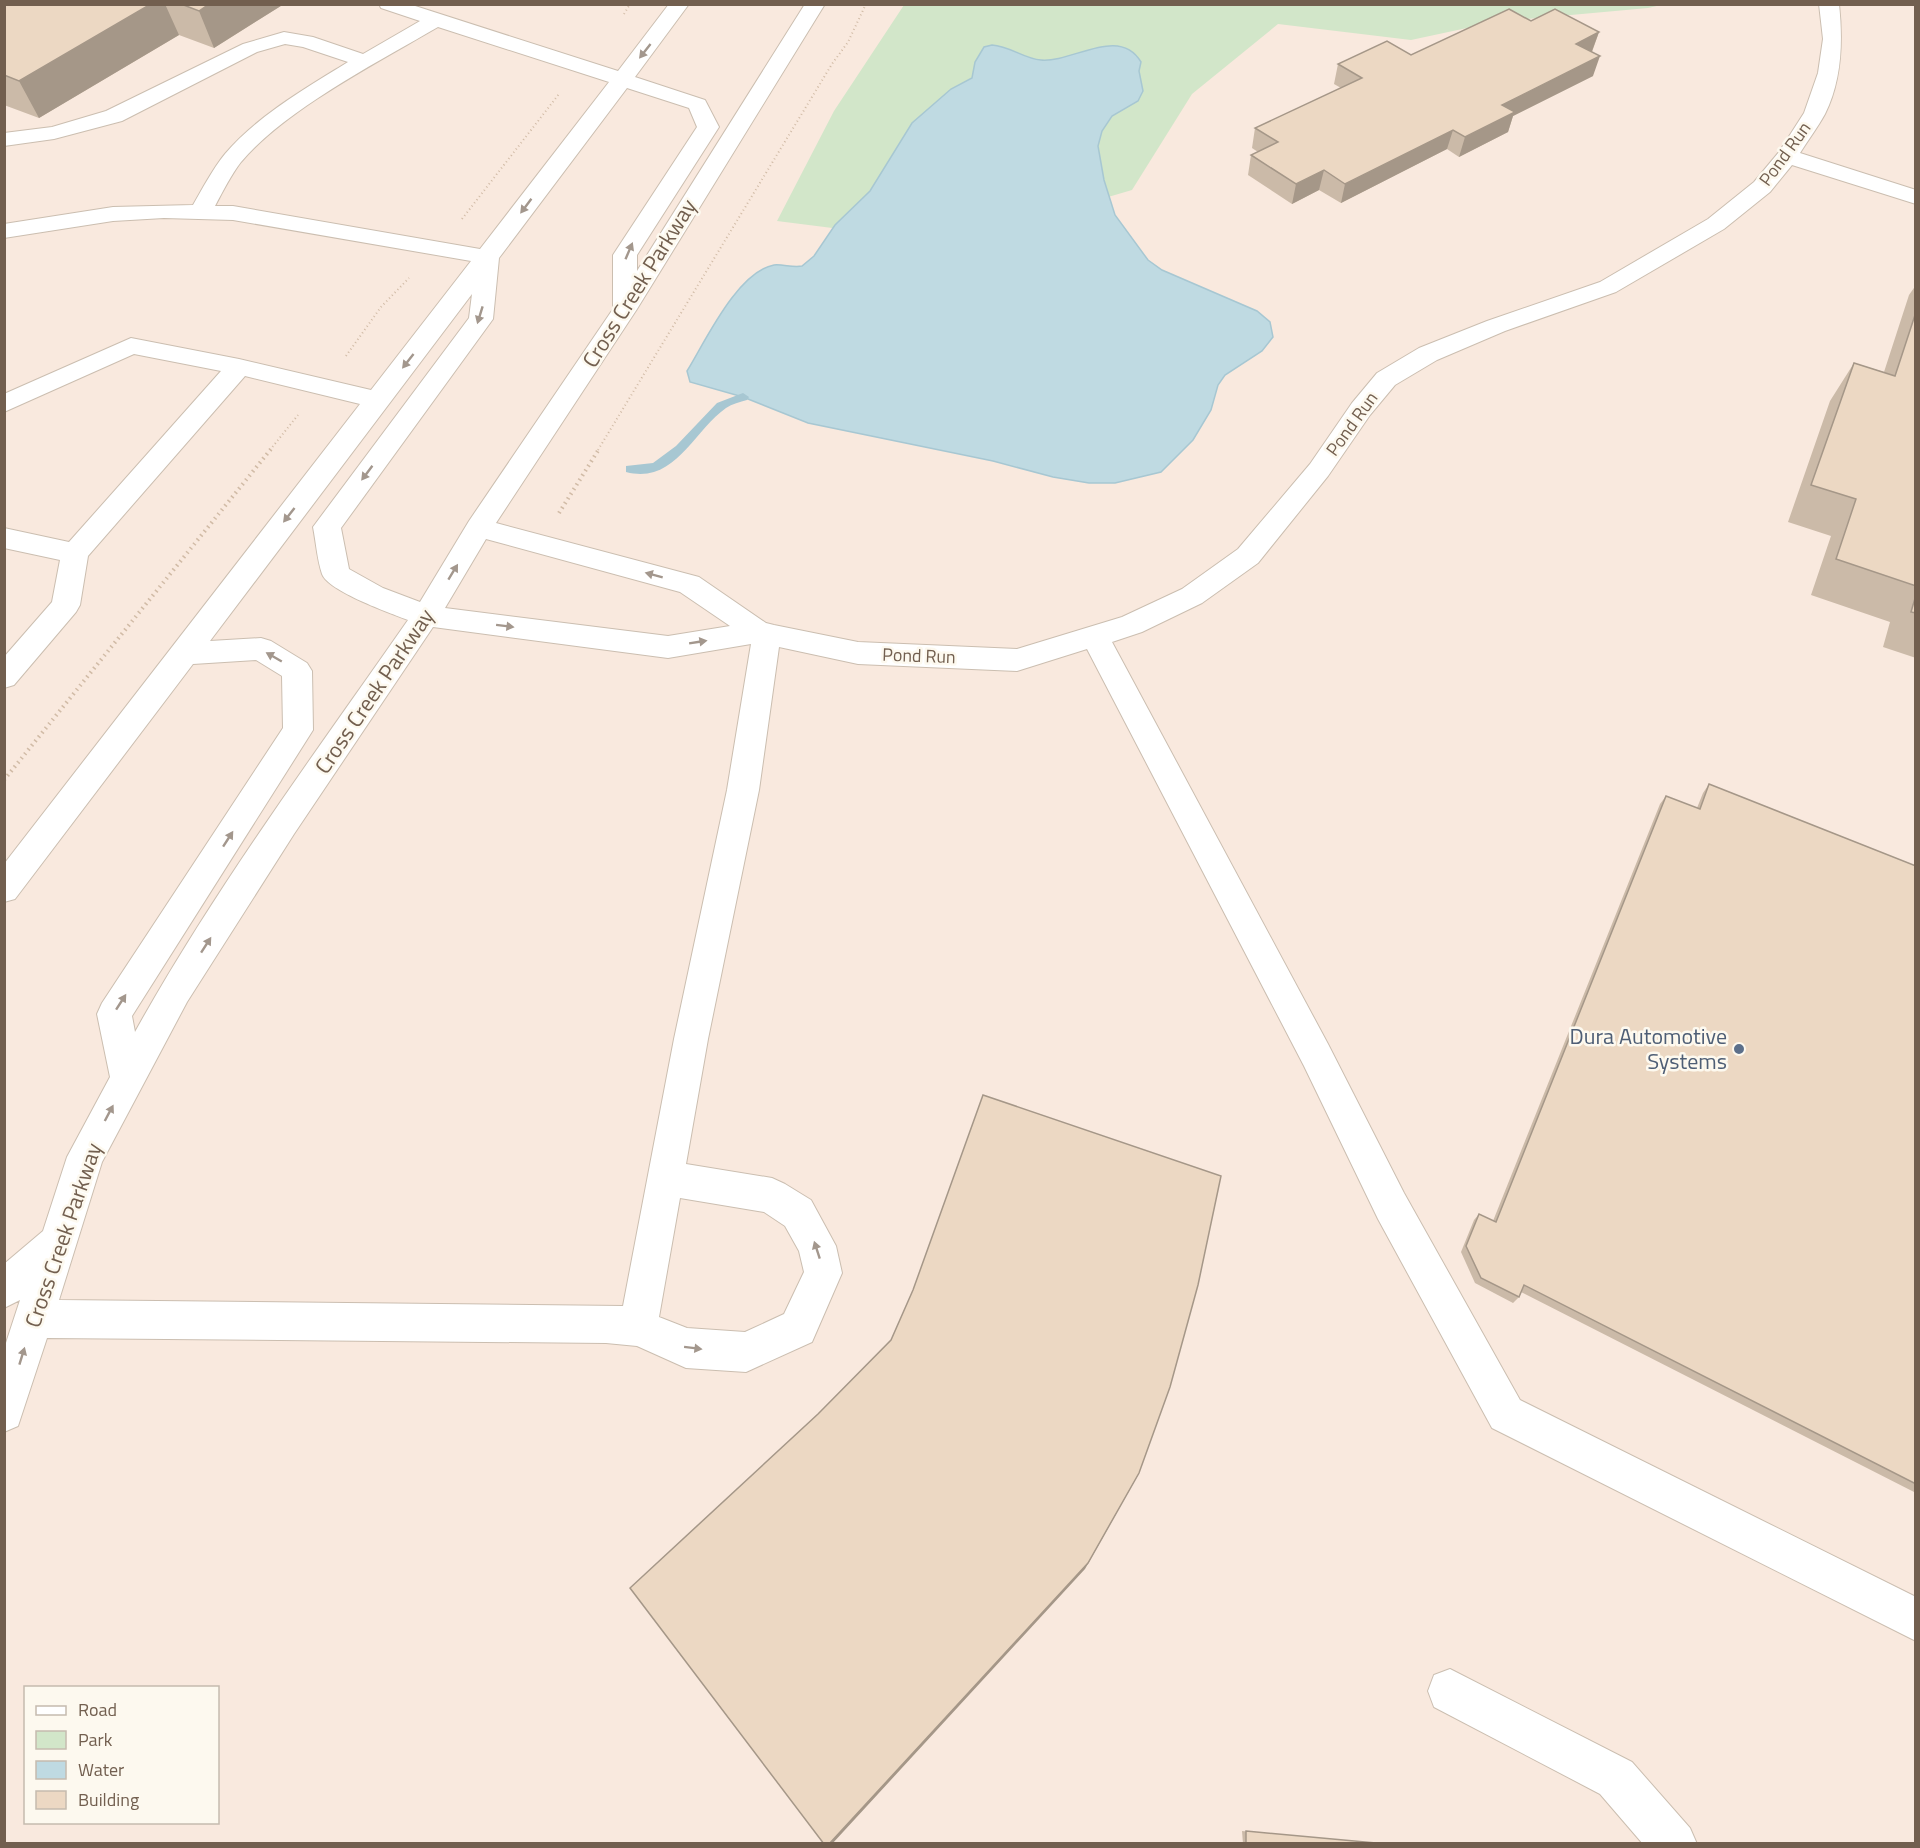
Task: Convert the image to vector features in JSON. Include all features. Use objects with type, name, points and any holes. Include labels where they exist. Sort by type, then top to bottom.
[{"type":"street","points":[[387,4],[698,104],[708,127],[625,255],[625,309]]},
{"type":"street","points":[[4,889],[187,653],[279,527],[680,4]]},
{"type":"street","name":"Cross Creek Parkway","points":[[4,1412],[85,1157],[175,992],[270,844],[426,616],[479,528],[625,309],[815,4]]},
{"type":"street","name":"Pond Run","points":[[479,528],[689,584],[763,632],[858,653],[1017,660],[1132,625],[1192,596],[1248,556],[1319,470],[1361,409],[1386,379],[1428,354],[1496,326],[1608,287],[1716,224],[1762,187],[1787,156],[1815,113],[1828,73],[1833,39],[1829,4]]},
{"type":"street","points":[[200,212],[239,152],[288,112],[364,61],[435,20]]},
{"type":"street","points":[[4,140],[54,133],[114,116],[250,48],[284,38],[306,41],[364,61]]},
{"type":"street","points":[[1787,156],[1916,197]]},
{"type":"street","points":[[4,231],[113,214],[164,211],[233,213],[487,257]]},
{"type":"street","name":"Pond Run","points":[[487,257],[481,318],[327,527],[336,574],[373,595],[426,616],[668,647],[763,632]]},
{"type":"street","points":[[4,404],[131,346],[239,367],[377,400]]},
{"type":"street","points":[[4,677],[66,605],[75,553],[239,367]]},
{"type":"street","points":[[4,538],[75,553]]},
{"type":"street","points":[[638,1327],[664,1178],[743,790],[763,632]]},
{"type":"street","points":[[1095,636],[1316,1055],[1391,1206],[1506,1414],[1916,1620]]},
{"type":"street","points":[[128,1078],[114,1014],[298,730],[297,671],[261,649],[187,653]]},
{"type":"street","points":[[34,1319],[606,1324],[638,1327],[686,1348],[746,1352],[798,1328],[823,1273],[817,1246],[798,1214],[772,1196],[664,1178]]},
{"type":"street","points":[[4,1289],[58,1243]]},
{"type":"street","points":[[1450,1691],[1616,1778],[1674,1844]]},
{"type":"path","points":[[540,544],[694,295],[832,64],[848,42],[866,4]]},
{"type":"shaded area","points":[[5,5],[1915,5],[1915,1843],[5,1844]]},
{"type":"green space","points":[[904,5],[1661,5],[1495,22],[1411,40],[1278,24],[1192,94],[1132,190],[951,243],[777,221],[834,111]]},
{"type":"water","points":[[992,45],[1041,60],[1108,46],[1120,46],[1132,51],[1141,62],[1139,71],[1143,91],[1138,101],[1112,116],[1102,131],[1098,146],[1104,180],[1115,215],[1148,260],[1162,270],[1257,311],[1270,322],[1273,337],[1262,351],[1225,375],[1218,385],[1211,410],[1193,440],[1161,472],[1115,483],[1089,483],[1053,477],[993,461],[808,423],[743,397],[690,382],[687,371],[723,310],[747,280],[760,270],[774,265],[802,266],[814,256],[835,225],[870,191],[912,123],[951,89],[972,78],[975,62],[984,47]]},
{"type":"building","points":[[4,4],[151,4],[19,81],[4,75]]},
{"type":"building","points":[[181,4],[209,4],[199,11]]},
{"type":"building","points":[[1509,9],[1531,21],[1555,9],[1599,32],[1576,44],[1600,56],[1502,105],[1515,112],[1465,137],[1453,130],[1345,184],[1324,170],[1296,184],[1251,155],[1278,142],[1255,128],[1362,78],[1338,64],[1387,41],[1411,55]]},
{"type":"building","points":[[1916,312],[1916,586],[1836,559],[1856,499],[1811,485],[1854,363],[1895,376]]},
{"type":"building","points":[[1916,595],[1916,613],[1911,612]]},
{"type":"building","name":"Dura Automotive Systems","points":[[1709,784],[1916,866],[1916,1484],[1524,1285],[1519,1297],[1481,1278],[1466,1246],[1479,1214],[1496,1222],[1666,796],[1700,809]]},
{"type":"building","points":[[983,1095],[1221,1176],[1198,1285],[1170,1387],[1139,1473],[1088,1563],[829,1844],[824,1844],[630,1588],[818,1414],[891,1340],[913,1290]]},
{"type":"building","points":[[1246,1831],[1387,1844],[1246,1844]]},
{"type":"waterway","points":[[630,469],[645,470],[669,459],[721,406],[743,397]]},
{"type":"place","name":"Dura Automotive Systems","points":[[1739,1049]]}]
